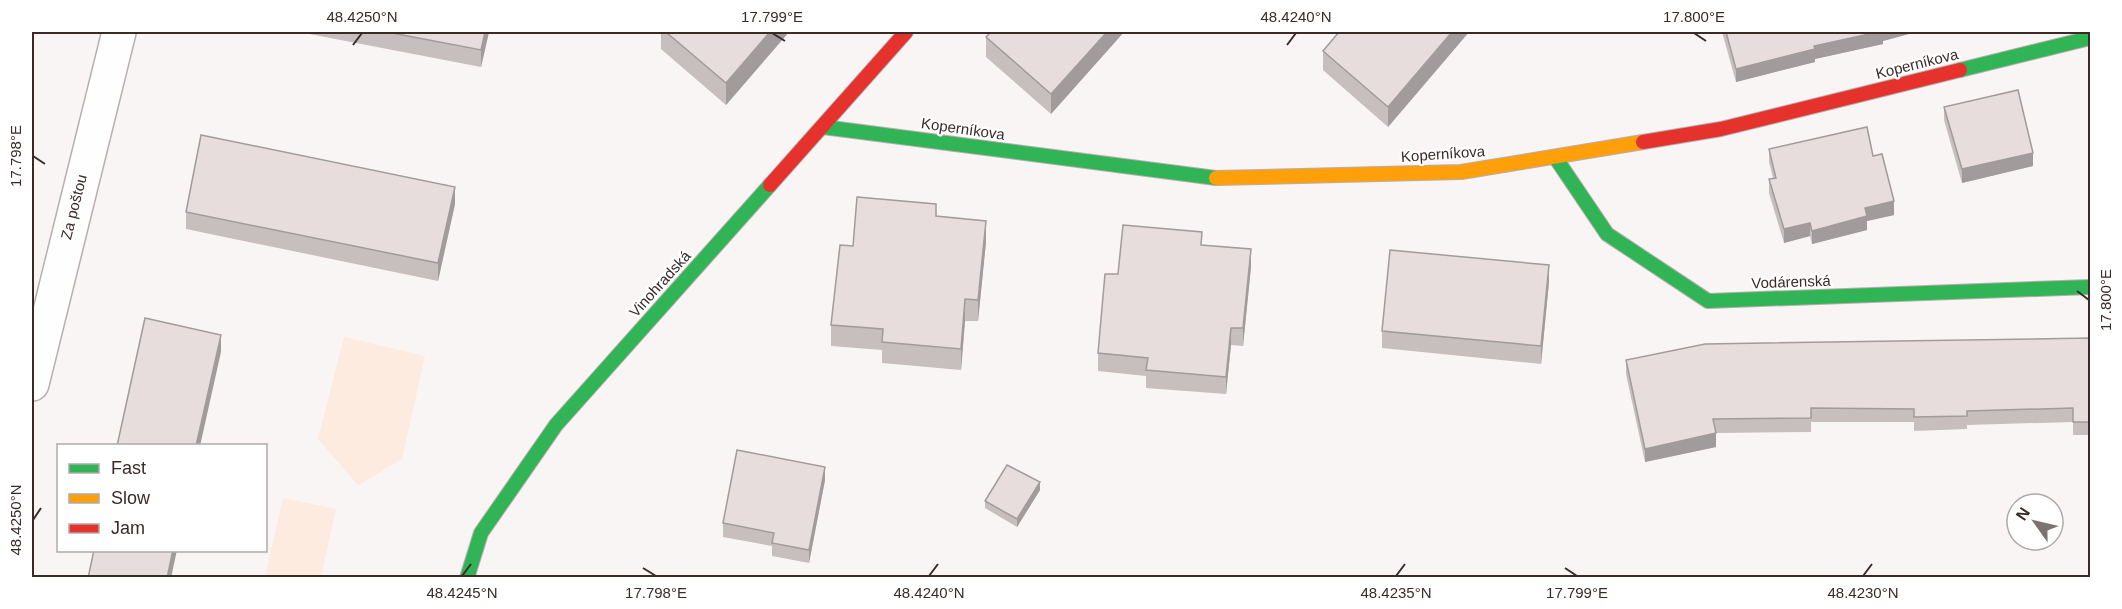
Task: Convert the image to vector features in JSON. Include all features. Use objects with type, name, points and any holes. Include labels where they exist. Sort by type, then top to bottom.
[{"type":"street","name":"Za poštou","points":[[32,384],[118,32]]},
{"type":"street","name":"Vinohradská","points":[[467,578],[481,533],[556,425],[906,32]]},
{"type":"street","name":"Koperníkova","points":[[823,127],[1203,178],[1461,172],[1721,129],[2091,38]]},
{"type":"street","name":"Vodárenská","points":[[1555,157],[1607,234],[1708,302],[2091,287]]},
{"type":"shaded area","points":[[344,337],[425,356],[402,459],[358,485],[318,439]]},
{"type":"shaded area","points":[[283,498],[336,509],[321,577],[265,577]]},
{"type":"building","points":[[387,32],[485,32],[481,50]]},
{"type":"building","points":[[666,32],[770,32],[726,83]]},
{"type":"building","points":[[991,32],[1107,32],[1051,94],[986,37]]},
{"type":"building","points":[[1339,32],[1452,32],[1388,107],[1323,51]]},
{"type":"building","points":[[1726,32],[1878,32],[1814,46],[1815,49],[1736,69]]},
{"type":"building","points":[[2018,90],[2033,153],[1962,169],[1944,107]]},
{"type":"building","points":[[1867,127],[1873,156],[1882,154],[1894,201],[1865,208],[1867,216],[1812,231],[1810,223],[1784,229],[1769,179],[1776,178],[1769,149]]},
{"type":"building","points":[[201,135],[455,187],[438,263],[186,212]]},
{"type":"building","points":[[857,197],[936,204],[936,216],[986,221],[978,300],[965,299],[961,349],[882,342],[883,329],[831,325],[840,245],[853,246]]},
{"type":"building","points":[[1123,225],[1202,232],[1201,245],[1251,249],[1243,328],[1231,328],[1226,377],[1146,370],[1148,358],[1098,353],[1105,274],[1118,274]]},
{"type":"building","points":[[1390,250],[1549,265],[1541,346],[1382,331]]},
{"type":"building","points":[[145,318],[221,335],[196,444],[117,444]]},
{"type":"building","points":[[2091,338],[2091,422],[2073,422],[2073,408],[1967,411],[1967,416],[1914,417],[1914,409],[1811,408],[1811,418],[1713,419],[1716,433],[1645,449],[1626,360],[1705,344]]},
{"type":"building","points":[[737,450],[825,467],[809,550],[772,543],[774,533],[723,523]]},
{"type":"building","points":[[1007,465],[1040,482],[1017,519],[985,501]]},
{"type":"building","points":[[94,552],[173,552],[167,578],[88,578]]},
{"type":"traffic: fast","points":[[1960,70],[2090,38]]},
{"type":"traffic: fast","points":[[823,127],[1216,178]]},
{"type":"traffic: fast","points":[[1555,157],[1607,234],[1708,301],[2090,287]]},
{"type":"traffic: fast","points":[[467,578],[481,533],[556,425],[770,185]]},
{"type":"traffic: slow","points":[[1216,178],[1461,172],[1643,142]]},
{"type":"traffic: jam","points":[[770,185],[906,32]]},
{"type":"traffic: jam","points":[[1643,142],[1721,129],[1960,70]]}]
